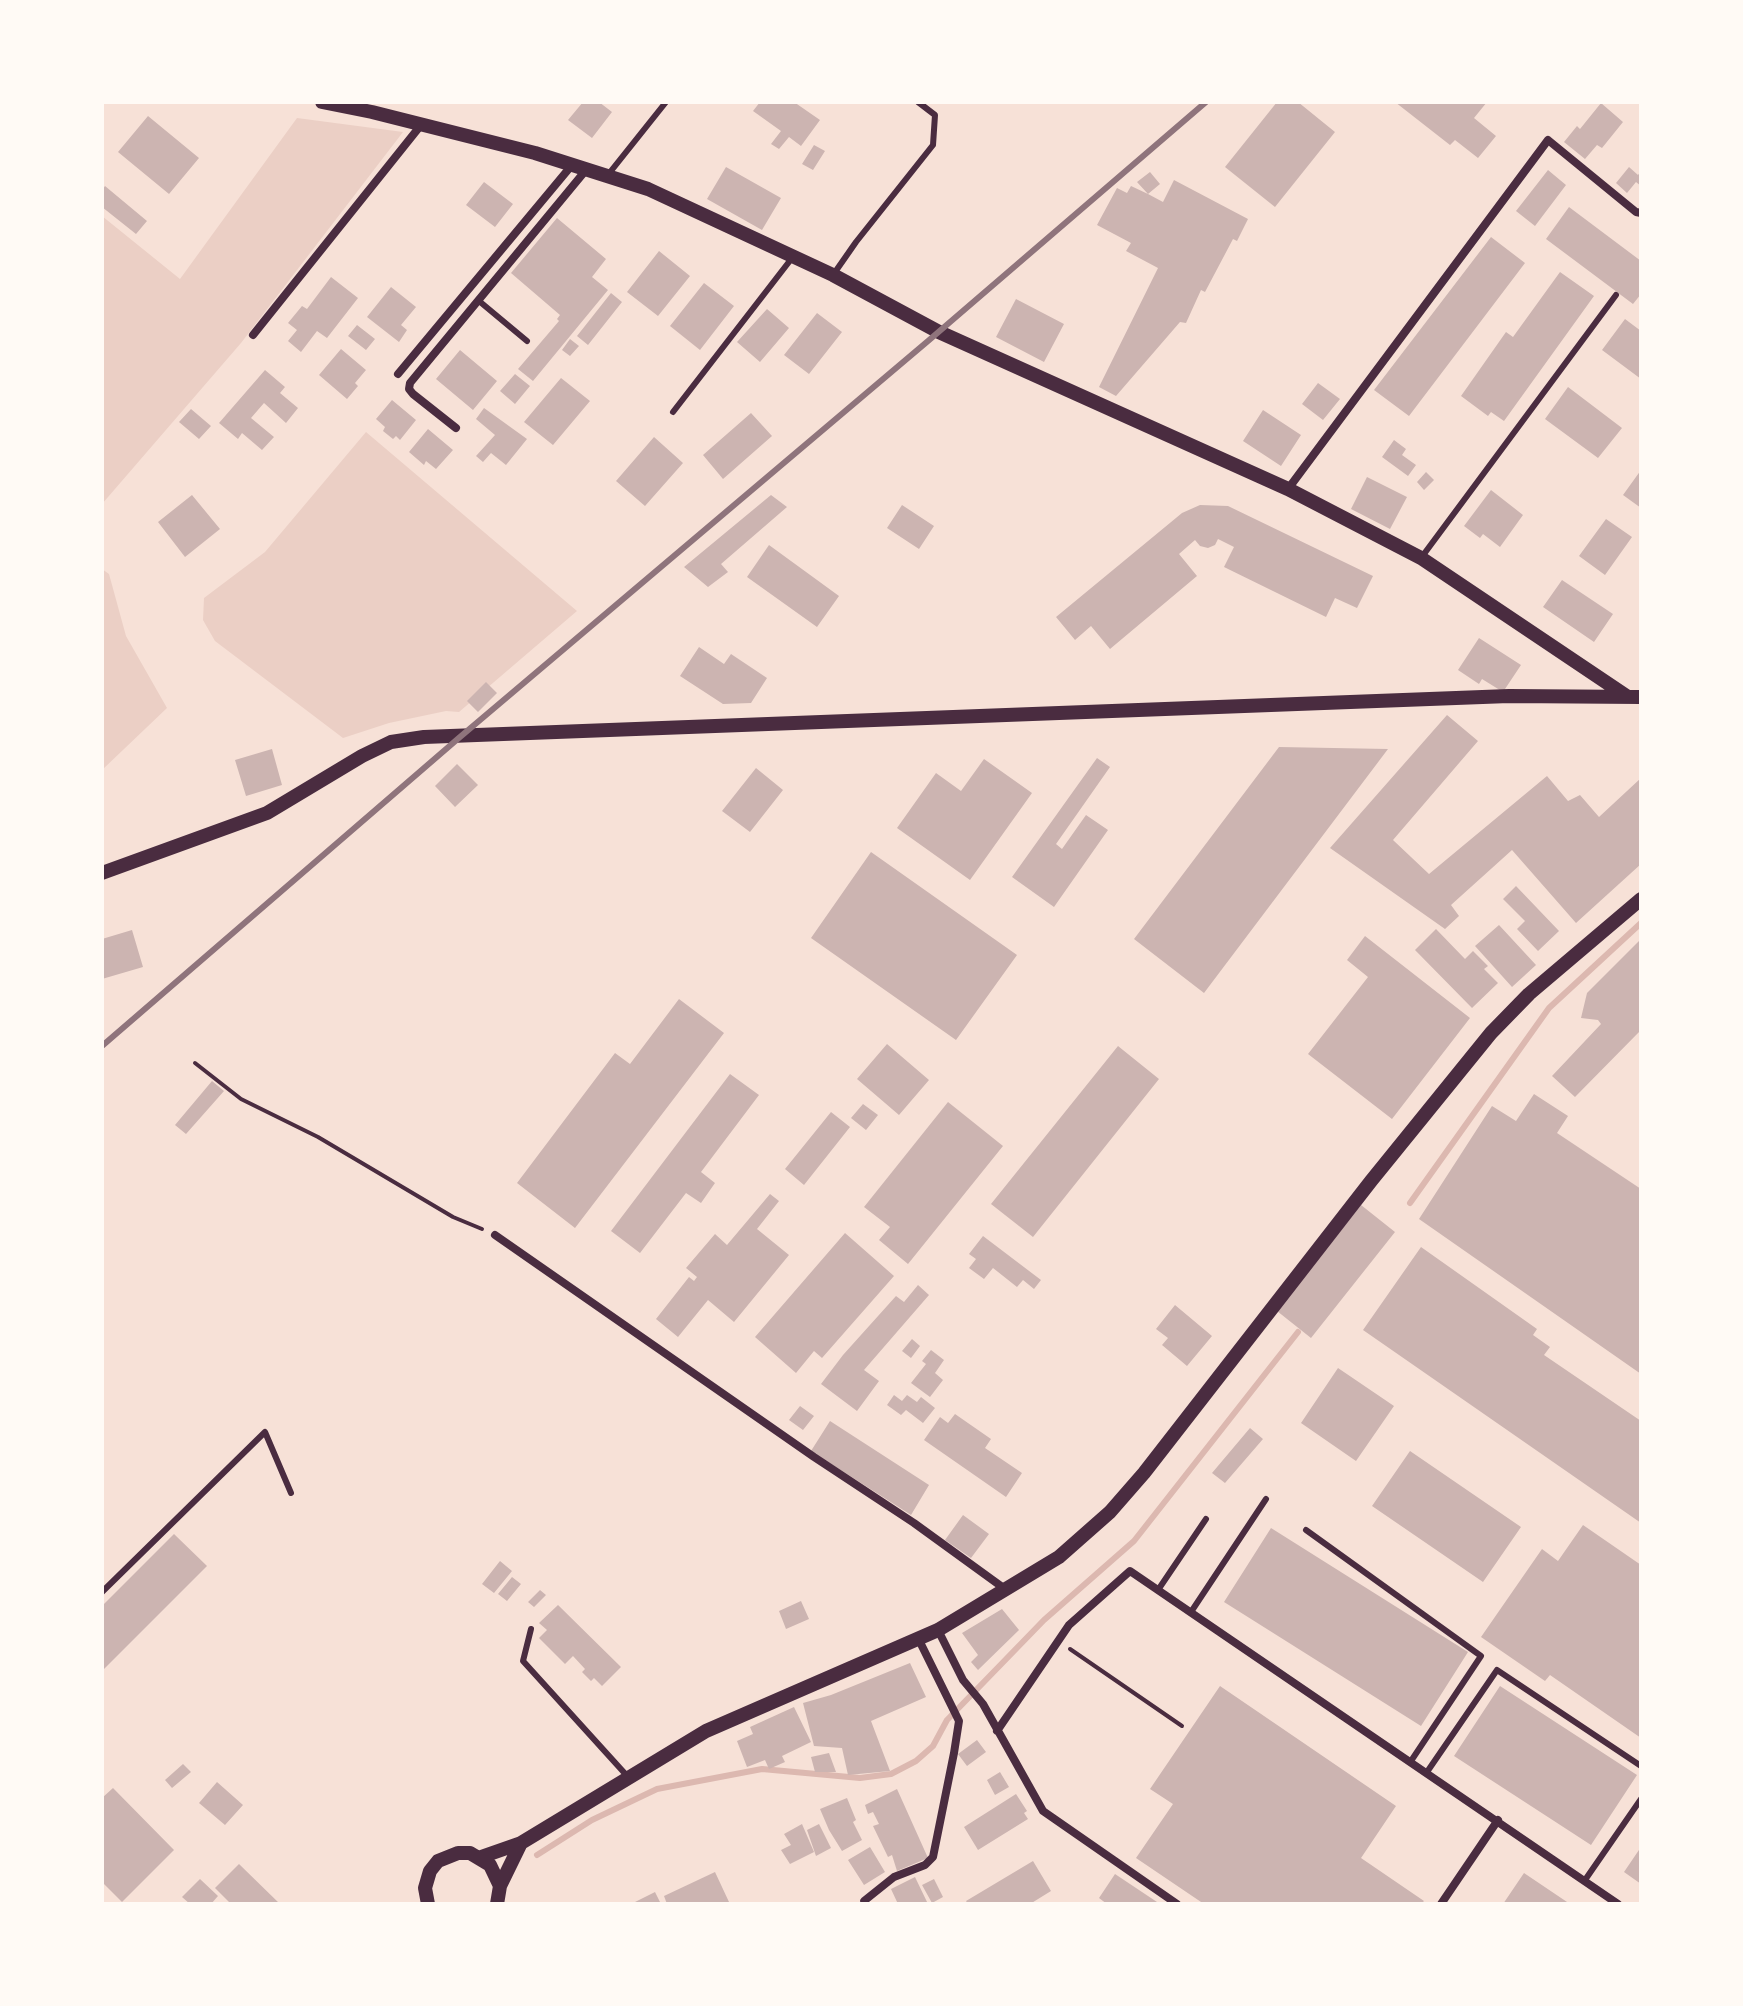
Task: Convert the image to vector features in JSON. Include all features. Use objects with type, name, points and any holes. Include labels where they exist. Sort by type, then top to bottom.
[{"type":"street","points":[[322,102],[374,107],[421,125],[579,167],[648,189],[833,275],[939,332],[1288,489],[1421,558],[1634,697]]},
{"type":"street","points":[[253,335],[421,125]]},
{"type":"street","points":[[1288,489],[1548,140],[1641,213]]},
{"type":"street","points":[[456,428],[413,394],[409,389],[410,383],[479,301],[579,167]]},
{"type":"street","points":[[398,374],[579,167]]},
{"type":"street","points":[[102,873],[267,813],[362,756],[391,742],[424,737],[1509,696],[1634,697]]},
{"type":"street","points":[[423,1901],[427,1877],[438,1861],[458,1853],[481,1857],[521,1843],[706,1731],[938,1630],[1059,1557],[1110,1512],[1144,1473],[1491,1033],[1529,994],[1641,899]]},
{"type":"street","points":[[495,1235],[1005,1589]]},
{"type":"street","points":[[997,1731],[1069,1625],[1130,1571],[1618,1904]]},
{"type":"street","points":[[938,1630],[963,1680],[983,1704],[1043,1811],[1177,1904]]},
{"type":"street","points":[[863,1903],[894,1877],[925,1865],[933,1857],[959,1721],[918,1638]]},
{"type":"street","points":[[1441,1904],[1498,1820]]},
{"type":"street","points":[[497,1904],[500,1886],[521,1843]]},
{"type":"street","points":[[481,1857],[497,1875],[500,1886]]},
{"type":"lane","points":[[607,176],[666,102]]},
{"type":"lane","points":[[833,275],[933,145],[935,115],[918,102]]},
{"type":"lane","points":[[673,412],[794,256]]},
{"type":"lane","points":[[1421,558],[1616,295]]},
{"type":"lane","points":[[479,301],[527,341]]},
{"type":"lane","points":[[102,1592],[265,1432],[291,1493]]},
{"type":"lane","points":[[1191,1612],[1266,1499]]},
{"type":"lane","points":[[1158,1590],[1206,1519]]},
{"type":"lane","points":[[1306,1530],[1481,1656],[1411,1761]]},
{"type":"lane","points":[[531,1629],[523,1661],[629,1778]]},
{"type":"lane","points":[[1427,1772],[1497,1670],[1641,1766]]},
{"type":"lane","points":[[1585,1880],[1641,1799]]},
{"type":"path","points":[[195,1063],[241,1099],[318,1137],[453,1217],[495,1235]]},
{"type":"path","points":[[1058,1641],[1182,1726]]},
{"type":"shaded area","points":[[297,118],[403,132],[241,343],[102,504],[102,216],[180,279]]},
{"type":"shaded area","points":[[366,432],[577,611],[459,712],[446,711],[389,723],[343,738],[215,641],[203,620],[204,598],[265,552]]},
{"type":"shaded area","points":[[102,569],[109,574],[126,636],[167,708],[102,770]]},
{"type":"building","points":[[583,102],[599,102],[612,112],[592,138],[568,120]]},
{"type":"building","points":[[760,102],[794,102],[820,120],[801,146],[789,137],[779,149],[771,144],[781,131],[753,111]]},
{"type":"building","points":[[1277,102],[1298,102],[1335,132],[1275,207],[1225,167]]},
{"type":"building","points":[[1395,102],[1487,102],[1474,118],[1496,136],[1478,158],[1455,140],[1450,145]]},
{"type":"building","points":[[1601,103],[1623,122],[1602,148],[1597,145],[1585,159],[1564,142],[1577,126],[1580,129]]},
{"type":"building","points":[[148,116],[199,158],[169,194],[118,152]]},
{"type":"building","points":[[814,145],[825,151],[813,170],[802,164]]},
{"type":"building","points":[[726,167],[781,198],[762,230],[707,199]]},
{"type":"building","points":[[1629,167],[1638,175],[1641,171],[1641,186],[1636,182],[1627,193],[1616,183]]},
{"type":"building","points":[[1548,170],[1566,185],[1535,226],[1516,211]]},
{"type":"building","points":[[1150,172],[1160,184],[1148,194],[1137,182]]},
{"type":"building","points":[[1174,180],[1248,219],[1237,241],[1233,239],[1205,292],[1201,290],[1186,323],[1180,322],[1116,396],[1099,387],[1158,268],[1126,251],[1131,243],[1097,225],[1117,188],[1127,193],[1131,186],[1163,202]]},
{"type":"building","points":[[484,182],[513,204],[495,227],[466,205]]},
{"type":"building","points":[[105,186],[147,221],[136,234],[102,207],[102,190]]},
{"type":"building","points":[[1569,207],[1641,261],[1641,294],[1633,304],[1546,239]]},
{"type":"building","points":[[557,218],[606,259],[592,277],[608,290],[533,381],[518,369],[559,321],[560,315],[511,273]]},
{"type":"building","points":[[1491,237],[1525,263],[1409,416],[1374,390]]},
{"type":"building","points":[[659,251],[690,276],[658,316],[627,292]]},
{"type":"building","points":[[1560,272],[1594,296],[1504,421],[1491,412],[1488,416],[1461,396],[1506,332],[1513,337]]},
{"type":"building","points":[[331,277],[358,298],[327,338],[317,331],[301,352],[288,341],[297,330],[288,323],[302,306],[307,309]]},
{"type":"building","points":[[704,283],[734,306],[700,350],[670,326]]},
{"type":"building","points":[[391,287],[416,307],[401,325],[407,330],[399,342],[367,317]]},
{"type":"building","points":[[611,293],[622,302],[588,345],[577,336]]},
{"type":"building","points":[[1016,299],[1064,324],[1044,362],[996,337]]},
{"type":"building","points":[[767,309],[789,328],[760,362],[737,342]]},
{"type":"building","points":[[817,313],[842,332],[809,374],[784,355]]},
{"type":"building","points":[[1625,319],[1641,331],[1641,379],[1602,350]]},
{"type":"building","points":[[357,325],[375,339],[366,350],[348,336]]},
{"type":"building","points":[[570,339],[579,346],[570,356],[562,350]]},
{"type":"building","points":[[341,349],[366,370],[347,399],[319,375]]},
{"type":"building","points":[[460,350],[497,381],[473,410],[436,379]]},
{"type":"building","points":[[265,370],[285,387],[280,393],[298,408],[286,423],[264,403],[251,418],[274,437],[262,450],[242,433],[238,439],[219,423]]},
{"type":"building","points":[[515,374],[530,386],[515,404],[500,391]]},
{"type":"building","points":[[561,378],[590,401],[553,445],[524,422]]},
{"type":"building","points":[[1318,383],[1340,399],[1323,420],[1302,404]]},
{"type":"building","points":[[1568,387],[1622,428],[1598,458],[1545,419]]},
{"type":"building","points":[[392,400],[416,420],[400,440],[383,431],[385,427],[376,419]]},
{"type":"building","points":[[484,408],[527,439],[506,465],[491,453],[483,462],[476,456],[495,435],[476,419]]},
{"type":"building","points":[[191,409],[211,426],[199,439],[179,422]]},
{"type":"building","points":[[1263,410],[1301,435],[1281,466],[1243,441]]},
{"type":"building","points":[[751,413],[772,436],[723,479],[703,455]]},
{"type":"building","points":[[428,429],[453,450],[436,469],[426,461],[424,465],[409,452]]},
{"type":"building","points":[[654,437],[683,463],[645,506],[616,481]]},
{"type":"building","points":[[1394,440],[1406,449],[1402,455],[1416,465],[1408,476],[1382,457]]},
{"type":"building","points":[[1641,470],[1641,508],[1623,495]]},
{"type":"building","points":[[1426,472],[1434,480],[1424,490],[1417,482]]},
{"type":"building","points":[[1367,477],[1407,497],[1390,529],[1351,509]]},
{"type":"building","points":[[1491,490],[1523,515],[1500,547],[1483,534],[1480,538],[1464,526]]},
{"type":"building","points":[[192,495],[220,529],[185,557],[158,522]]},
{"type":"building","points":[[771,495],[787,507],[721,564],[728,572],[708,587],[684,567]]},
{"type":"building","points":[[902,505],[934,526],[919,549],[887,528]]},
{"type":"building","points":[[1200,505],[1228,506],[1373,576],[1357,608],[1335,598],[1326,617],[1224,567],[1234,547],[1218,539],[1215,545],[1208,548],[1200,546],[1195,540],[1179,554],[1197,576],[1110,649],[1091,626],[1075,640],[1056,617],[1182,513]]},
{"type":"building","points":[[1606,519],[1632,537],[1605,575],[1579,556]]},
{"type":"building","points":[[769,545],[839,596],[817,627],[747,577]]},
{"type":"building","points":[[1562,580],[1613,614],[1594,642],[1543,607]]},
{"type":"building","points":[[1479,638],[1521,665],[1503,692],[1482,679],[1479,684],[1458,670]]},
{"type":"building","points":[[699,647],[724,664],[731,654],[767,678],[751,703],[723,704],[680,676]]},
{"type":"building","points":[[486,682],[497,693],[478,712],[467,701]]},
{"type":"building","points":[[1447,715],[1478,741],[1393,840],[1429,874],[1547,776],[1568,801],[1580,795],[1599,817],[1641,778],[1641,864],[1576,923],[1512,850],[1451,905],[1459,916],[1445,929],[1330,848]]},
{"type":"building","points":[[1279,747],[1388,749],[1204,993],[1134,939]]},
{"type":"building","points":[[272,749],[282,785],[246,796],[235,760]]},
{"type":"building","points":[[1097,758],[1110,767],[1056,844],[1062,849],[1086,815],[1108,830],[1054,907],[1012,877]]},
{"type":"building","points":[[984,759],[1032,793],[970,880],[897,828],[936,773],[961,791]]},
{"type":"building","points":[[457,764],[478,785],[455,807],[435,786]]},
{"type":"building","points":[[756,768],[783,790],[750,832],[722,811]]},
{"type":"building","points":[[871,852],[1017,955],[956,1040],[811,938]]},
{"type":"building","points":[[1516,886],[1559,931],[1538,951],[1517,929],[1525,921],[1503,899]]},
{"type":"building","points":[[1499,925],[1536,965],[1512,987],[1475,946]]},
{"type":"building","points":[[1436,929],[1465,959],[1473,951],[1488,966],[1484,969],[1498,983],[1472,1008],[1415,950]]},
{"type":"building","points":[[132,930],[143,967],[102,979],[102,939]]},
{"type":"building","points":[[1365,936],[1470,1018],[1392,1119],[1308,1054],[1368,977],[1347,960]]},
{"type":"building","points":[[1641,939],[1641,1030],[1575,1097],[1552,1076],[1601,1024],[1598,1020],[1581,1018],[1587,993]]},
{"type":"building","points":[[679,999],[724,1033],[575,1228],[517,1183],[615,1053],[630,1064]]},
{"type":"building","points":[[887,1044],[929,1080],[899,1115],[857,1079]]},
{"type":"building","points":[[1118,1046],[1159,1079],[1033,1237],[991,1204]]},
{"type":"building","points":[[730,1074],[759,1095],[701,1172],[715,1183],[701,1203],[686,1193],[640,1253],[611,1231]]},
{"type":"building","points":[[212,1081],[224,1091],[186,1134],[175,1125]]},
{"type":"building","points":[[1534,1094],[1568,1116],[1557,1133],[1641,1189],[1641,1374],[1419,1219],[1492,1106],[1516,1121]]},
{"type":"building","points":[[948,1102],[1003,1146],[908,1264],[879,1240],[890,1227],[864,1207]]},
{"type":"building","points":[[863,1104],[878,1115],[866,1130],[851,1118]]},
{"type":"building","points":[[831,1112],[850,1127],[804,1185],[785,1169]]},
{"type":"building","points":[[770,1194],[779,1201],[757,1229],[789,1255],[734,1322],[708,1300],[678,1337],[656,1319],[689,1277],[694,1281],[697,1277],[686,1268],[715,1234],[727,1245]]},
{"type":"building","points":[[1361,1205],[1395,1232],[1311,1338],[1277,1311]]},
{"type":"building","points":[[845,1233],[894,1276],[822,1358],[814,1351],[796,1373],[755,1337]]},
{"type":"building","points":[[983,1236],[1041,1280],[1034,1289],[1023,1280],[1017,1287],[993,1268],[984,1279],[969,1268],[976,1259],[969,1254]]},
{"type":"building","points":[[1421,1247],[1537,1329],[1533,1335],[1550,1347],[1544,1355],[1641,1421],[1641,1523],[1363,1330]]},
{"type":"building","points":[[918,1285],[929,1295],[864,1370],[879,1381],[857,1411],[821,1384],[896,1296],[904,1302]]},
{"type":"building","points":[[1175,1305],[1212,1336],[1187,1366],[1162,1345],[1168,1338],[1156,1329]]},
{"type":"building","points":[[912,1339],[920,1346],[911,1358],[902,1351]]},
{"type":"building","points":[[931,1350],[944,1360],[935,1373],[943,1380],[930,1397],[911,1383],[926,1364],[922,1361]]},
{"type":"building","points":[[1338,1368],[1394,1406],[1356,1461],[1301,1423]]},
{"type":"building","points":[[894,1395],[902,1401],[907,1395],[917,1402],[921,1397],[935,1408],[923,1423],[906,1410],[901,1415],[887,1405]]},
{"type":"building","points":[[800,1406],[814,1416],[803,1430],[789,1420]]},
{"type":"building","points":[[955,1414],[991,1439],[985,1448],[1022,1473],[1006,1497],[924,1440],[940,1417],[948,1423]]},
{"type":"building","points":[[830,1421],[929,1485],[911,1515],[811,1451]]},
{"type":"building","points":[[1250,1428],[1263,1439],[1225,1483],[1212,1473]]},
{"type":"building","points":[[1410,1451],[1521,1527],[1483,1582],[1372,1506]]},
{"type":"building","points":[[963,1515],[989,1534],[971,1558],[945,1540]]},
{"type":"building","points":[[1583,1525],[1641,1565],[1641,1738],[1550,1675],[1545,1681],[1481,1637],[1542,1549],[1558,1561]]},
{"type":"building","points":[[1271,1528],[1468,1652],[1421,1726],[1224,1602]]},
{"type":"building","points":[[174,1534],[207,1566],[102,1671],[102,1606]]},
{"type":"building","points":[[500,1561],[512,1571],[494,1593],[482,1584]]},
{"type":"building","points":[[512,1577],[521,1584],[507,1601],[498,1594]]},
{"type":"building","points":[[540,1590],[546,1595],[534,1607],[528,1602]]},
{"type":"building","points":[[801,1601],[809,1619],[786,1629],[779,1611]]},
{"type":"building","points":[[558,1605],[621,1667],[602,1686],[582,1672],[585,1669],[573,1656],[565,1664],[539,1638],[547,1630],[539,1623]]},
{"type":"building","points":[[1002,1609],[1019,1630],[978,1670],[971,1662],[978,1655],[962,1633]]},
{"type":"building","points":[[910,1663],[926,1697],[871,1721],[890,1771],[848,1775],[842,1748],[814,1746],[803,1703]]},
{"type":"building","points":[[1220,1686],[1396,1806],[1361,1858],[1424,1901],[1421,1904],[1204,1904],[1136,1858],[1173,1804],[1150,1789]]},
{"type":"building","points":[[1500,1686],[1637,1775],[1591,1845],[1454,1756]]},
{"type":"building","points":[[794,1707],[811,1742],[782,1756],[785,1762],[769,1769],[765,1760],[747,1767],[737,1741],[753,1734],[750,1727]]},
{"type":"building","points":[[977,1740],[986,1752],[967,1766],[958,1754]]},
{"type":"building","points":[[829,1753],[836,1772],[815,1772],[811,1757]]},
{"type":"building","points":[[183,1764],[191,1772],[172,1788],[165,1780]]},
{"type":"building","points":[[1000,1772],[1009,1787],[995,1795],[987,1780]]},
{"type":"building","points":[[217,1782],[243,1805],[225,1825],[199,1803]]},
{"type":"building","points":[[113,1788],[174,1850],[122,1902],[102,1882],[102,1798]]},
{"type":"building","points":[[897,1789],[928,1858],[897,1871],[892,1855],[888,1857],[873,1826],[879,1824],[873,1812],[868,1814],[865,1805]]},
{"type":"building","points":[[1016,1794],[1027,1811],[1024,1813],[1028,1819],[978,1850],[964,1827]]},
{"type":"building","points":[[847,1798],[856,1820],[853,1822],[862,1840],[842,1851],[820,1809]]},
{"type":"building","points":[[802,1824],[814,1852],[790,1864],[781,1850],[791,1845],[784,1834]]},
{"type":"building","points":[[819,1824],[831,1848],[816,1856],[807,1830]]},
{"type":"building","points":[[870,1847],[885,1872],[864,1885],[848,1860]]},
{"type":"building","points":[[1641,1847],[1641,1884],[1624,1872]]},
{"type":"building","points":[[1033,1861],[1051,1891],[1030,1904],[968,1904],[966,1901]]},
{"type":"building","points":[[239,1864],[280,1904],[231,1904],[215,1888]]},
{"type":"building","points":[[715,1872],[729,1902],[667,1904],[664,1896]]},
{"type":"building","points":[[1524,1873],[1570,1904],[1503,1904]]},
{"type":"building","points":[[1115,1874],[1160,1904],[1107,1904],[1099,1898]]},
{"type":"building","points":[[915,1877],[928,1904],[898,1904],[891,1889]]},
{"type":"building","points":[[200,1879],[218,1896],[211,1904],[190,1904],[182,1897]]},
{"type":"building","points":[[934,1879],[943,1897],[932,1903],[922,1885]]},
{"type":"building","points":[[655,1892],[661,1904],[631,1904]]},
{"type":"waterway","points":[[1410,1203],[1549,1008],[1641,923]]},
{"type":"waterway","points":[[537,1855],[592,1820],[657,1789],[762,1769],[860,1778],[891,1774],[916,1761],[933,1746],[947,1720],[1044,1620],[1134,1541],[1298,1332]]},
{"type":"railway","points":[[102,1046],[1206,102]]}]
